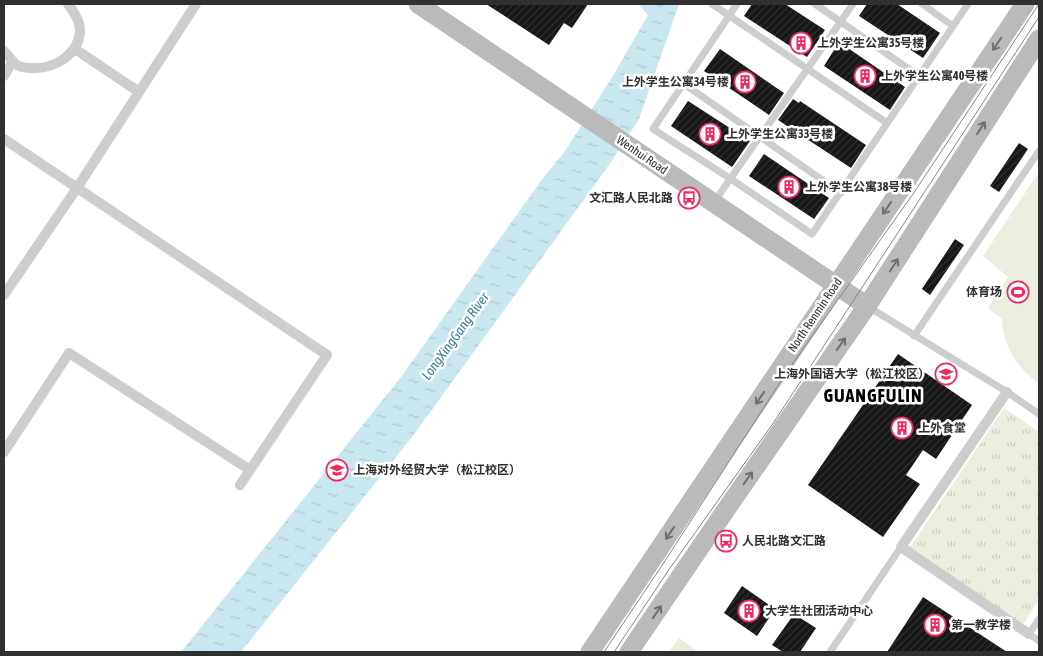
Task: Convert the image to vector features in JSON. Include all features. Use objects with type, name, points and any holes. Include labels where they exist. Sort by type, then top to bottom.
[{"type":"main road","name":"Wenhui Road","points":[[418,4],[867,306]]},
{"type":"main road","name":"North Renmin Road","points":[[590,652],[1024,4]]},
{"type":"main road","points":[[629,652],[867,306],[1039,39]]},
{"type":"street","points":[[4,51],[17,65],[26,68],[41,68],[59,63],[74,49],[81,30],[74,11],[68,4]]},
{"type":"street","points":[[4,295],[77,188],[196,4]]},
{"type":"street","points":[[74,49],[139,92]]},
{"type":"street","points":[[4,76],[13,61]]},
{"type":"street","points":[[4,139],[327,355],[240,485]]},
{"type":"street","points":[[4,452],[70,353],[250,470]]},
{"type":"street","points":[[1007,392],[901,547],[1029,634]]},
{"type":"lane","points":[[712,4],[888,122]]},
{"type":"lane","points":[[737,4],[654,129],[812,234],[968,4]]},
{"type":"lane","points":[[815,4],[918,76]]},
{"type":"lane","points":[[714,203],[853,4]]},
{"type":"lane","points":[[922,4],[954,26]]},
{"type":"lane","points":[[684,84],[841,193]]},
{"type":"lane","points":[[914,336],[1039,151]]},
{"type":"lane","points":[[867,306],[1007,392],[1039,414]]},
{"type":"lane","points":[[830,652],[901,547]]},
{"type":"lane","points":[[1039,619],[1029,634],[1039,641]]},
{"type":"green space","name":"体育场","points":[[1039,172],[1039,384],[1024,371],[1013,356],[1005,339],[1002,319],[988,308],[1008,277],[983,256]]},
{"type":"green space","points":[[1004,408],[1039,432],[1039,600],[1022,626],[909,549]]},
{"type":"green space","points":[[679,638],[699,652],[669,652]]},
{"type":"water","name":"LongXingGang River","points":[[638,4],[679,4],[639,119],[611,162],[415,433],[241,652],[181,652],[401,377],[540,182],[565,151],[611,79],[648,15]]},
{"type":"building","points":[[486,4],[588,4],[572,28],[564,23],[549,45]]},
{"type":"building","name":"上外学生公寓35号楼","points":[[752,4],[785,4],[825,30],[807,57],[744,16]]},
{"type":"building","points":[[867,4],[897,4],[940,33],[923,58],[859,16]]},
{"type":"building","name":"上外学生公寓40号楼","points":[[839,42],[905,87],[890,110],[824,66]]},
{"type":"building","name":"上外学生公寓34号楼","points":[[720,49],[784,93],[769,115],[704,71]]},
{"type":"building","points":[[793,99],[799,103],[800,101],[866,145],[851,168],[778,120]]},
{"type":"building","name":"上外学生公寓33号楼","points":[[688,101],[750,141],[732,167],[671,126]]},
{"type":"building","points":[[1019,143],[1028,149],[999,192],[990,186]]},
{"type":"building","name":"上外学生公寓38号楼","points":[[764,154],[829,198],[814,219],[749,176]]},
{"type":"building","points":[[955,239],[964,245],[930,295],[922,289]]},
{"type":"building","name":"上外食堂","points":[[898,354],[972,405],[936,459],[923,450],[906,475],[920,484],[883,537],[808,485]]},
{"type":"building","name":"大学生社团活动中心","points":[[742,586],[775,609],[757,636],[724,613]]},
{"type":"building","name":"第一教学楼","points":[[923,597],[1007,652],[887,652]]},
{"type":"building","points":[[794,614],[816,628],[800,652],[783,652],[772,645]]},
{"type":"tram line","points":[[604,652],[786,373],[913,194],[1039,4]]},
{"type":"tram line","points":[[614,652],[670,568],[774,422],[1039,17]]},
{"type":"place","name":"上外学生公寓35号楼","points":[[801,43]]},
{"type":"place","name":"上外学生公寓40号楼","points":[[865,76]]},
{"type":"place","name":"上外学生公寓34号楼","points":[[745,82]]},
{"type":"place","name":"上外学生公寓33号楼","points":[[710,134]]},
{"type":"place","name":"上外学生公寓38号楼","points":[[789,187]]},
{"type":"place","name":"文汇路人民北路","points":[[689,198]]},
{"type":"place","name":"体育场","points":[[1018,292]]},
{"type":"place","name":"上海外国语大学（松江校区）","points":[[946,374]]},
{"type":"place","name":"上外食堂","points":[[902,428]]},
{"type":"place","name":"上海对外经贸大学（松江校区）","points":[[337,470]]},
{"type":"place","name":"人民北路文汇路","points":[[726,541]]},
{"type":"place","name":"大学生社团活动中心","points":[[749,611]]},
{"type":"place","name":"第一教学楼","points":[[935,625]]},
{"type":"district","name":"GUANGFULIN","points":[[873,395]]}]
